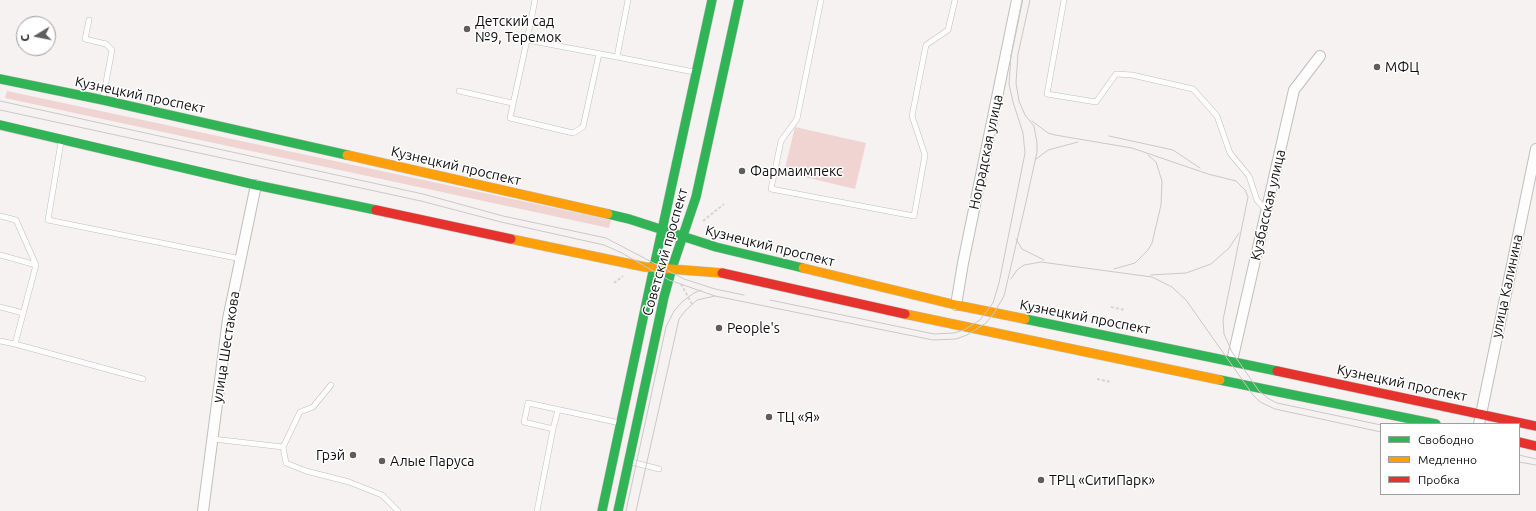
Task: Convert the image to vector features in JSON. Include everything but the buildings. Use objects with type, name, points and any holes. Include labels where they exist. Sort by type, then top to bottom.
[{"type":"main road","name":"Советский проспект","points":[[602,511],[712,0]]},
{"type":"main road","name":"Советский проспект","points":[[618,511],[664,297],[672,268],[696,197],[739,0]]},
{"type":"main road","name":"Кузнецкий проспект","points":[[0,79],[103,100],[630,219],[716,248],[956,305],[1232,361],[1480,419],[1512,423]]},
{"type":"main road","points":[[0,125],[256,185],[540,246],[654,267],[736,276],[977,330],[1431,423]]},
{"type":"main road","name":"Кузнецкий проспект","points":[[1520,424],[1536,426]]},
{"type":"main road","points":[[1520,442],[1536,446]]},
{"type":"street","name":"Ноградская улица","points":[[956,305],[1017,0]]},
{"type":"street","name":"Кузбасская улица","points":[[1232,361],[1294,90],[1320,56]]},
{"type":"street","name":"улица Калинина","points":[[1480,419],[1536,149]]},
{"type":"street","name":"улица Шестакова","points":[[203,511],[228,319],[256,185]]},
{"type":"lane","points":[[534,0],[527,40],[512,102],[510,118],[573,133],[583,127],[599,54]]},
{"type":"lane","points":[[617,57],[628,0]]},
{"type":"lane","points":[[821,0],[797,119],[781,140],[771,189],[914,216],[926,155],[912,116],[926,45],[948,30],[955,0]]},
{"type":"lane","points":[[1064,0],[1047,94],[1096,102],[1116,74],[1132,75],[1193,89],[1217,116],[1230,153],[1249,176],[1257,200],[1266,210]]},
{"type":"lane","points":[[89,20],[85,39],[106,44],[112,50],[103,92],[103,100]]},
{"type":"lane","points":[[527,40],[697,72]]},
{"type":"lane","points":[[459,91],[512,102]]},
{"type":"lane","points":[[62,139],[48,220],[241,258]]},
{"type":"lane","points":[[0,216],[16,220],[36,265],[15,344]]},
{"type":"lane","points":[[0,255],[36,265]]},
{"type":"lane","points":[[0,307],[23,313]]},
{"type":"lane","points":[[0,341],[143,379]]},
{"type":"lane","points":[[331,385],[313,407],[300,412],[283,447],[286,463],[306,471],[350,482],[382,495],[398,511]]},
{"type":"lane","points":[[554,428],[524,422],[528,403],[621,423]]},
{"type":"lane","points":[[537,511],[558,410]]},
{"type":"lane","points":[[213,439],[283,447]]},
{"type":"lane","points":[[629,462],[659,469]]},
{"type":"path","points":[[1111,307],[1124,310]]},
{"type":"path","points":[[1097,379],[1111,382]]},
{"type":"shaded area","points":[[7,91],[611,220],[609,228],[5,98]]},
{"type":"shaded area","points":[[795,127],[866,143],[855,189],[784,172]]},
{"type":"tram line","points":[[770,300],[934,334],[954,333],[964,330],[980,320],[993,303],[999,283],[1025,153],[1023,133],[1009,84],[1011,55],[1022,0]]},
{"type":"tram line","points":[[0,110],[421,201],[501,222],[604,245],[622,253],[669,280],[715,296],[933,340],[956,339],[967,335],[986,323],[1004,296],[1037,152],[1034,126],[1025,115],[1019,101],[1016,83],[1018,54],[1030,0]]},
{"type":"tram line","points":[[0,101],[423,194],[503,216],[606,238],[684,279],[715,289],[744,295]]},
{"type":"tram line","points":[[1032,121],[1048,133],[1132,148],[1208,174],[1236,181],[1245,190],[1248,197],[1223,320],[1224,334],[1232,352],[1259,391],[1277,403],[1380,425]]},
{"type":"tram line","points":[[1109,136],[1173,150],[1200,168]]},
{"type":"tram line","points":[[1035,160],[1048,150],[1078,142]]},
{"type":"tram line","points":[[1114,269],[1135,263],[1148,250],[1152,243],[1161,205],[1162,181],[1156,162],[1148,155]]},
{"type":"tram line","points":[[1151,275],[1186,273],[1211,264],[1229,248],[1239,233]]},
{"type":"tram line","points":[[1016,239],[1022,249],[1044,260]]},
{"type":"tram line","points":[[1011,279],[1017,270],[1024,265],[1041,262],[1152,277],[1172,287],[1186,300],[1253,395],[1260,402],[1275,409],[1380,432]]},
{"type":"tram line","points":[[626,511],[666,327],[674,311],[683,301],[701,290]]},
{"type":"tram line","points":[[636,511],[679,319],[697,300],[715,296]]},
{"type":"tram line","points":[[1520,455],[1536,459]]},
{"type":"tram line","points":[[1520,462],[1536,465]]},
{"type":"traffic: fast","points":[[654,267],[712,0]]},
{"type":"traffic: fast","points":[[672,268],[696,197],[739,0]]},
{"type":"traffic: fast","points":[[0,79],[103,100],[347,155]]},
{"type":"traffic: fast","points":[[0,125],[256,185],[376,210]]},
{"type":"traffic: fast","points":[[608,214],[629,219],[716,247],[803,268]]},
{"type":"traffic: fast","points":[[602,511],[654,267]]},
{"type":"traffic: fast","points":[[618,511],[664,297],[672,268]]},
{"type":"traffic: fast","points":[[1025,319],[1277,371]]},
{"type":"traffic: fast","points":[[1220,380],[1431,423]]},
{"type":"traffic: slow","points":[[347,155],[608,214]]},
{"type":"traffic: slow","points":[[511,239],[645,267],[722,273]]},
{"type":"traffic: slow","points":[[803,268],[956,305],[1025,319]]},
{"type":"traffic: slow","points":[[905,314],[1220,380]]},
{"type":"traffic: jam","points":[[376,210],[511,239]]},
{"type":"traffic: jam","points":[[722,273],[905,314]]},
{"type":"traffic: jam","points":[[1277,371],[1536,426]]},
{"type":"traffic: jam","points":[[1520,442],[1536,446]]},
{"type":"place","name":"Детский сад №9, Теремок","points":[[467,29]]},
{"type":"place","name":"МФЦ","points":[[1377,67]]},
{"type":"place","name":"Фармаимпекс","points":[[742,171]]},
{"type":"place","name":"People's","points":[[719,328]]},
{"type":"place","name":"ТЦ «Я»","points":[[769,417]]},
{"type":"place","name":"Грэй","points":[[353,455]]},
{"type":"place","name":"Алые Паруса","points":[[382,461]]},
{"type":"place","name":"ТРЦ «СитиПарк»","points":[[1041,480]]}]
